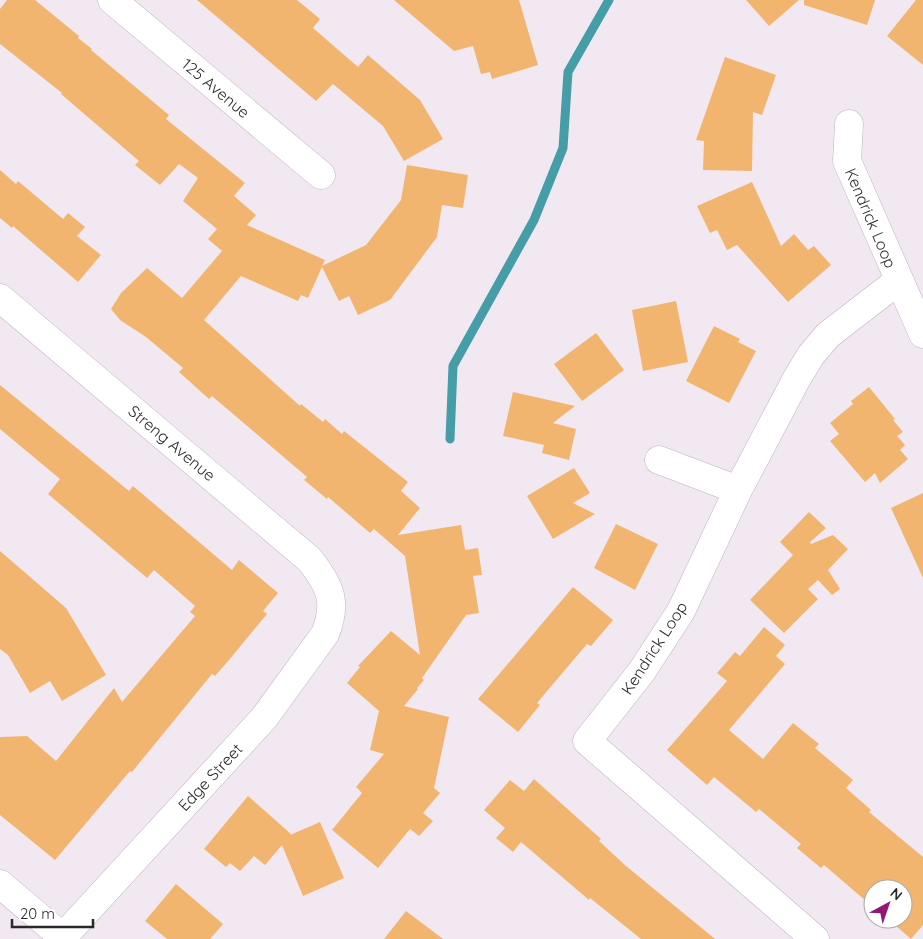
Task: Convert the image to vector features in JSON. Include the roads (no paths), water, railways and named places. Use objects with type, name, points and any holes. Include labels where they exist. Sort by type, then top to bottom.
[{"type":"street","name":"125 Avenue","points":[[112,0],[321,175]]},
{"type":"street","name":"Kendrick Loop","points":[[849,124],[847,161],[898,281],[923,334]]},
{"type":"street","name":"Kendrick Loop","points":[[815,939],[587,741],[642,671],[681,611],[738,490],[797,378],[812,355],[828,335],[898,281]]},
{"type":"street","name":"Streng Avenue","points":[[0,298],[310,560],[326,580],[332,598]]},
{"type":"street","points":[[659,460],[738,490]]},
{"type":"street","name":"Edge Street","points":[[63,938],[264,718],[325,634],[331,618],[332,598]]},
{"type":"street","points":[[0,884],[63,938]]},
{"type":"waterway","points":[[450,439],[453,366],[534,220],[563,148],[568,72],[609,0]]}]
